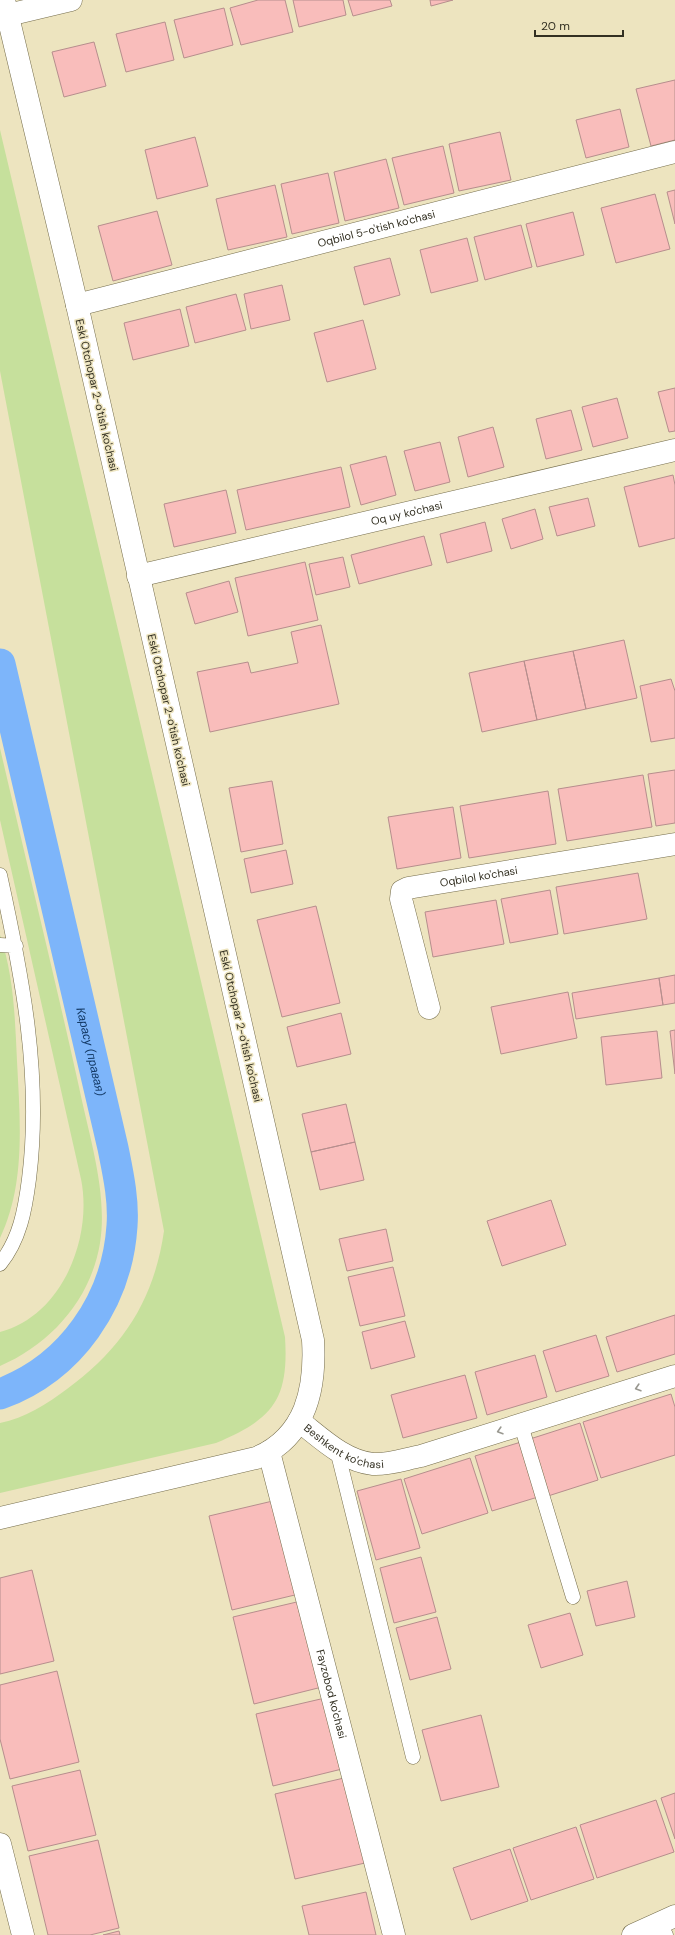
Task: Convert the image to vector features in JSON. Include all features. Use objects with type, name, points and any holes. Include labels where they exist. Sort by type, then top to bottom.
[{"type":"street","points":[[6,8],[71,0]]},
{"type":"street","name":"Eski Otchopar 2-o'tish ko'chasi","points":[[6,8],[77,305],[313,1340],[314,1362],[312,1383],[307,1402],[299,1421]]},
{"type":"street","name":"Oqbilol 5-o'tish ko'chasi","points":[[77,305],[675,152]]},
{"type":"street","name":"Oq uy ko'chasi","points":[[138,576],[675,450]]},
{"type":"street","name":"Oqbilol ko'chasi","points":[[429,1008],[401,899],[402,891],[408,888],[675,844]]},
{"type":"street","name":"Beshkent ko'chasi","points":[[0,1518],[256,1458],[269,1452],[286,1439],[299,1421],[337,1450],[360,1461],[373,1464],[388,1463],[421,1456],[675,1376]]},
{"type":"street","name":"Fayzobod ko'chasi","points":[[269,1452],[394,1935]]},
{"type":"street","points":[[0,1844],[23,1935]]},
{"type":"street","points":[[633,1935],[666,1924]]},
{"type":"lane","points":[[0,875],[16,946],[31,1052],[31,1158],[23,1218],[11,1248],[0,1264]]},
{"type":"lane","points":[[0,945],[16,946]]},
{"type":"lane","points":[[521,1425],[573,1598]]},
{"type":"lane","points":[[337,1450],[413,1757]]},
{"type":"green space","points":[[0,130],[285,1337],[286,1359],[284,1377],[280,1392],[273,1405],[264,1416],[235,1434],[216,1443],[0,1493],[0,1423],[27,1414],[59,1395],[87,1373],[120,1339],[144,1301],[159,1256],[164,1231],[0,371]]},
{"type":"green space","points":[[0,748],[92,1145],[100,1185],[102,1224],[100,1243],[95,1263],[88,1283],[78,1301],[52,1332],[19,1357],[0,1366],[0,1332],[22,1323],[40,1310],[56,1292],[68,1272],[77,1249],[82,1226],[84,1202],[81,1179],[0,820]]},
{"type":"green space","points":[[0,935],[5,950],[13,998],[20,1129],[18,1174],[14,1196],[0,1238]]},
{"type":"building","points":[[258,0],[285,0],[293,32],[241,45],[230,8]]},
{"type":"building","points":[[293,0],[343,0],[346,15],[299,27]]},
{"type":"building","points":[[348,0],[390,0],[392,6],[353,16]]},
{"type":"building","points":[[430,0],[453,0],[431,6]]},
{"type":"building","points":[[224,8],[233,45],[184,58],[174,20]]},
{"type":"building","points":[[165,22],[174,60],[126,72],[116,34]]},
{"type":"building","points":[[94,42],[106,86],[64,97],[52,52]]},
{"type":"building","points":[[675,80],[675,140],[651,146],[636,89]]},
{"type":"building","points":[[620,109],[629,147],[586,158],[576,120]]},
{"type":"building","points":[[500,132],[511,180],[459,191],[449,144]]},
{"type":"building","points":[[195,137],[208,186],[157,199],[145,150]]},
{"type":"building","points":[[443,146],[454,193],[404,205],[392,158]]},
{"type":"building","points":[[386,159],[399,208],[345,221],[334,172]]},
{"type":"building","points":[[328,173],[339,223],[292,234],[281,184]]},
{"type":"building","points":[[275,185],[287,237],[228,250],[216,199]]},
{"type":"building","points":[[675,190],[675,224],[667,192]]},
{"type":"building","points":[[655,194],[670,249],[616,263],[601,208]]},
{"type":"building","points":[[157,211],[172,265],[113,281],[98,226]]},
{"type":"building","points":[[573,212],[584,255],[537,267],[526,224]]},
{"type":"building","points":[[521,225],[532,267],[485,280],[474,237]]},
{"type":"building","points":[[467,238],[478,281],[431,293],[420,250]]},
{"type":"building","points":[[390,258],[400,295],[364,305],[354,267]]},
{"type":"building","points":[[282,285],[290,320],[251,329],[244,294]]},
{"type":"building","points":[[236,294],[246,330],[195,343],[186,307]]},
{"type":"building","points":[[180,309],[189,346],[133,360],[124,323]]},
{"type":"building","points":[[363,320],[376,369],[327,382],[314,333]]},
{"type":"building","points":[[675,388],[675,431],[669,432],[658,392]]},
{"type":"building","points":[[617,398],[628,438],[593,447],[582,407]]},
{"type":"building","points":[[571,410],[582,450],[546,459],[536,419]]},
{"type":"building","points":[[493,427],[504,467],[468,477],[458,437]]},
{"type":"building","points":[[440,442],[450,482],[415,491],[404,451]]},
{"type":"building","points":[[386,456],[396,495],[361,505],[350,465]]},
{"type":"building","points":[[341,467],[350,507],[246,530],[237,490]]},
{"type":"building","points":[[673,475],[675,485],[675,538],[639,547],[624,487]]},
{"type":"building","points":[[226,490],[236,533],[174,547],[164,504]]},
{"type":"building","points":[[588,498],[595,526],[557,536],[549,507]]},
{"type":"building","points":[[535,509],[543,539],[511,549],[502,519]]},
{"type":"building","points":[[485,522],[492,551],[447,563],[440,534]]},
{"type":"building","points":[[424,536],[432,565],[359,584],[351,555]]},
{"type":"building","points":[[343,557],[350,587],[316,595],[309,564]]},
{"type":"building","points":[[305,562],[318,620],[248,636],[235,578]]},
{"type":"building","points":[[229,581],[238,612],[195,624],[186,593]]},
{"type":"building","points":[[321,625],[339,704],[210,732],[197,672],[248,662],[251,673],[298,663],[291,632]]},
{"type":"building","points":[[624,640],[637,698],[586,709],[573,651]]},
{"type":"building","points":[[573,651],[586,709],[537,720],[524,661]]},
{"type":"building","points":[[524,661],[537,720],[482,732],[469,673]]},
{"type":"building","points":[[671,679],[675,691],[675,738],[651,742],[640,686]]},
{"type":"building","points":[[675,770],[675,823],[656,826],[648,774]]},
{"type":"building","points":[[643,775],[652,827],[567,841],[558,789]]},
{"type":"building","points":[[272,781],[283,844],[241,852],[229,788]]},
{"type":"building","points":[[548,791],[556,844],[469,858],[460,806]]},
{"type":"building","points":[[453,807],[461,858],[397,869],[388,817]]},
{"type":"building","points":[[286,850],[293,884],[251,893],[244,859]]},
{"type":"building","points":[[638,873],[647,919],[564,934],[556,887]]},
{"type":"building","points":[[550,890],[558,934],[510,943],[501,899]]},
{"type":"building","points":[[496,900],[504,944],[433,957],[425,912]]},
{"type":"building","points":[[316,906],[340,1003],[282,1017],[257,920]]},
{"type":"building","points":[[675,975],[675,1003],[663,1005],[659,978]]},
{"type":"building","points":[[659,978],[663,1005],[576,1019],[572,993]]},
{"type":"building","points":[[568,992],[577,1038],[501,1054],[491,1007]]},
{"type":"building","points":[[341,1013],[351,1054],[297,1067],[287,1027]]},
{"type":"building","points":[[675,1030],[675,1074],[670,1031]]},
{"type":"building","points":[[657,1031],[662,1078],[606,1085],[601,1037]]},
{"type":"building","points":[[346,1104],[355,1142],[311,1152],[302,1114]]},
{"type":"building","points":[[355,1142],[364,1180],[320,1190],[311,1152]]},
{"type":"building","points":[[551,1200],[566,1245],[502,1266],[487,1221]]},
{"type":"building","points":[[386,1229],[393,1261],[347,1271],[339,1239]]},
{"type":"building","points":[[393,1267],[405,1316],[360,1326],[348,1277]]},
{"type":"building","points":[[675,1315],[675,1354],[617,1372],[606,1337]]},
{"type":"building","points":[[405,1321],[415,1357],[371,1369],[362,1332]]},
{"type":"building","points":[[596,1335],[609,1376],[556,1392],[543,1351]]},
{"type":"building","points":[[535,1355],[547,1397],[487,1415],[475,1372]]},
{"type":"building","points":[[465,1375],[477,1418],[403,1438],[391,1395]]},
{"type":"building","points":[[671,1394],[675,1407],[675,1455],[601,1478],[583,1422]]},
{"type":"building","points":[[580,1423],[598,1480],[548,1496],[530,1439]]},
{"type":"building","points":[[521,1442],[538,1497],[492,1511],[475,1456]]},
{"type":"building","points":[[470,1458],[488,1513],[422,1534],[404,1479]]},
{"type":"building","points":[[401,1479],[420,1548],[376,1560],[357,1491]]},
{"type":"building","points":[[277,1500],[299,1594],[232,1610],[209,1516]]},
{"type":"building","points":[[421,1557],[436,1612],[394,1623],[380,1568]]},
{"type":"building","points":[[32,1570],[54,1661],[0,1674],[0,1578]]},
{"type":"building","points":[[627,1581],[635,1617],[596,1626],[587,1591]]},
{"type":"building","points":[[301,1601],[322,1687],[254,1704],[233,1617]]},
{"type":"building","points":[[570,1613],[583,1655],[541,1668],[528,1625]]},
{"type":"building","points":[[437,1617],[451,1669],[410,1680],[396,1628]]},
{"type":"building","points":[[57,1671],[79,1762],[10,1779],[0,1739],[0,1685]]},
{"type":"building","points":[[325,1698],[342,1769],[273,1786],[256,1714]]},
{"type":"building","points":[[481,1715],[499,1787],[441,1801],[422,1730]]},
{"type":"building","points":[[80,1770],[96,1835],[28,1851],[12,1786]]},
{"type":"building","points":[[344,1778],[365,1863],[295,1879],[275,1794]]},
{"type":"building","points":[[675,1793],[675,1839],[661,1798]]},
{"type":"building","points":[[656,1800],[674,1852],[597,1878],[580,1825]]},
{"type":"building","points":[[576,1827],[594,1879],[531,1900],[513,1848]]},
{"type":"building","points":[[98,1840],[119,1928],[90,1935],[48,1935],[29,1856]]},
{"type":"building","points":[[510,1849],[528,1901],[471,1920],[453,1868]]},
{"type":"building","points":[[366,1892],[376,1935],[309,1935],[302,1906]]},
{"type":"building","points":[[119,1931],[120,1935],[103,1935]]},
{"type":"waterway","name":"Карасу (правая)","points":[[0,664],[113,1148],[122,1206],[122,1226],[118,1254],[111,1280],[100,1305],[86,1328],[68,1349],[48,1367],[25,1382],[0,1394]]}]
